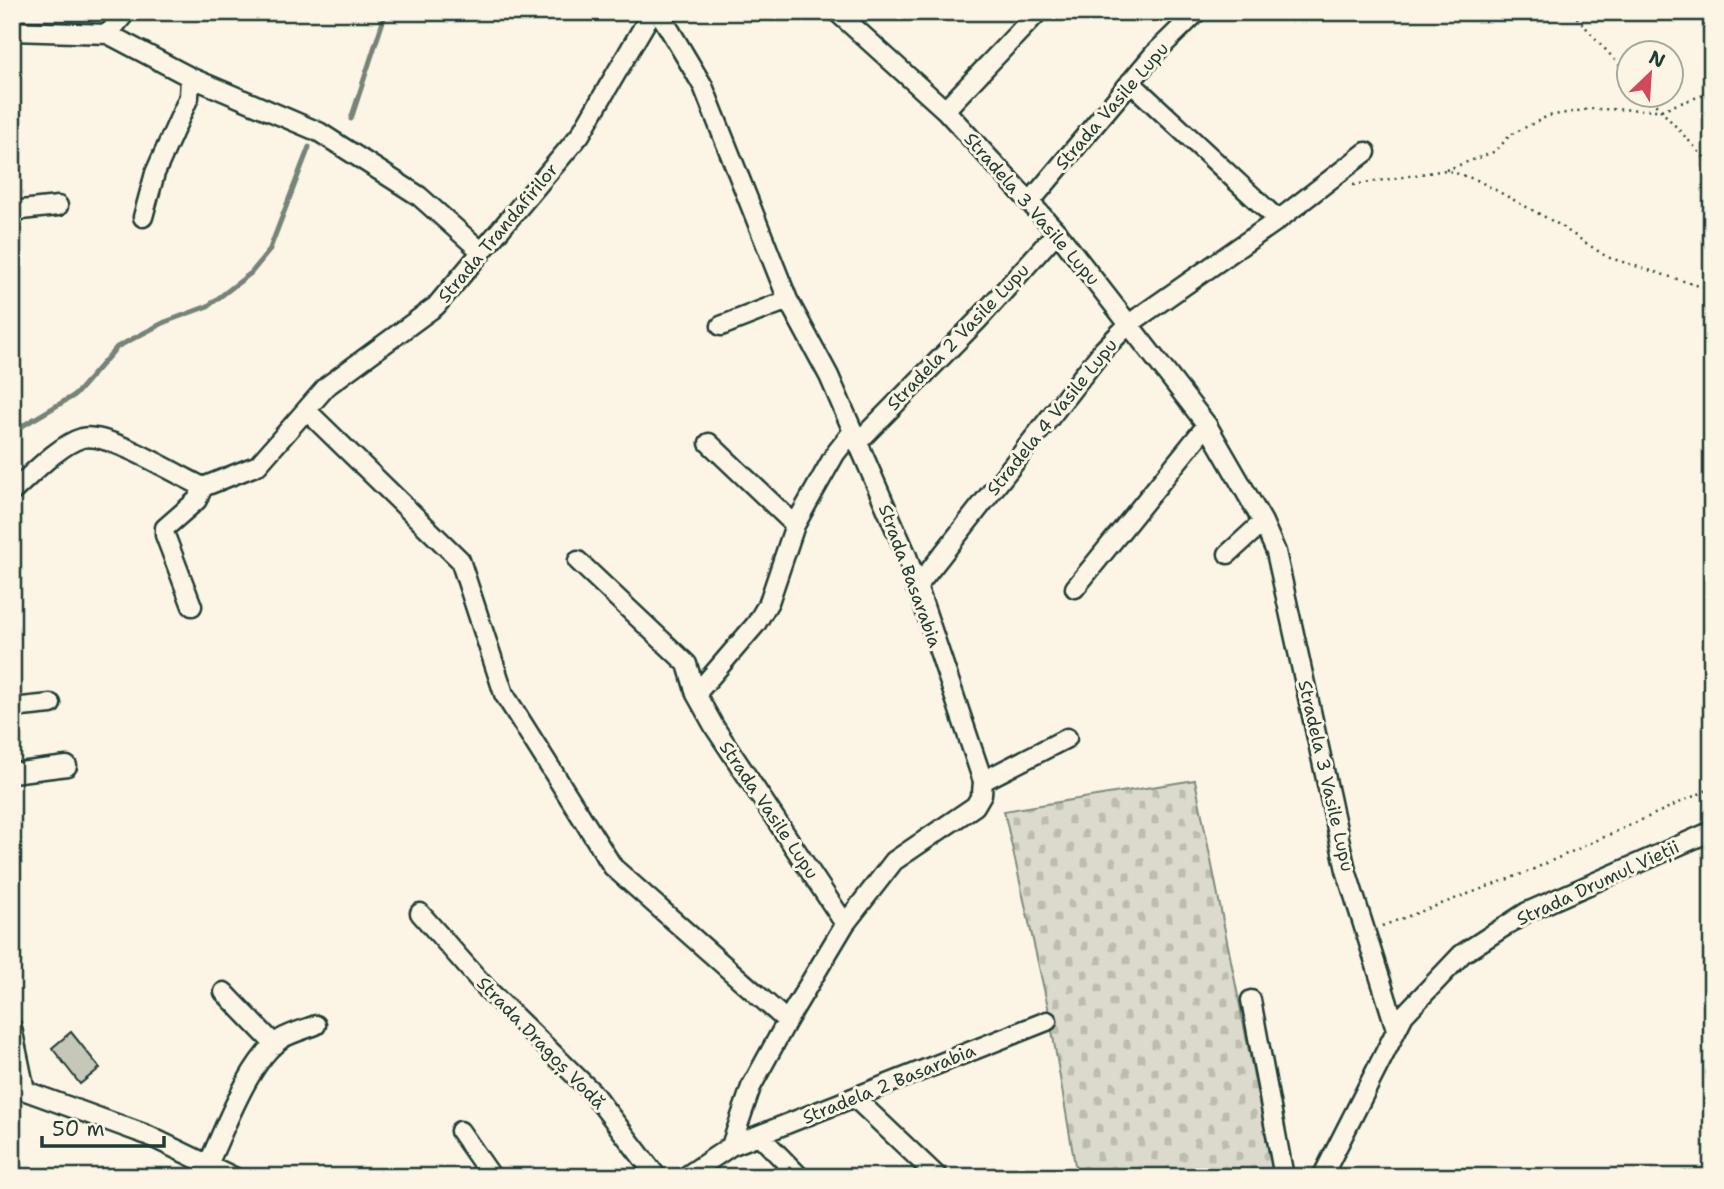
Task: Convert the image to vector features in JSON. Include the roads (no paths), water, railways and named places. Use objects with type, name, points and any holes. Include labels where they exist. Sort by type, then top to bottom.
[{"type":"street","points":[[108,34],[126,12]]},
{"type":"street","name":"Strada Trandafirilor","points":[[202,487],[258,466],[327,386],[436,306],[580,135],[652,12]]},
{"type":"street","name":"Strada Basarabia","points":[[659,12],[703,86],[788,300],[829,376],[907,556],[983,781]]},
{"type":"street","name":"Stradela 3 Vasile Lupu","points":[[837,12],[945,110],[1057,232],[1207,425],[1263,522],[1276,552],[1346,870],[1396,1028]]},
{"type":"street","points":[[945,110],[1038,12]]},
{"type":"street","name":"Strada Vasile Lupu","points":[[1030,202],[1154,54],[1197,12]]},
{"type":"street","points":[[12,31],[108,34],[190,77],[319,132],[419,196],[481,252]]},
{"type":"street","points":[[143,217],[155,173],[189,97],[190,77]]},
{"type":"street","points":[[1130,82],[1278,220]]},
{"type":"street","name":"Stradela 4 Vasile Lupu","points":[[916,588],[1103,350],[1129,324],[1278,220],[1366,152]]},
{"type":"street","points":[[12,211],[58,205]]},
{"type":"street","name":"Stradela 2 Vasile Lupu","points":[[855,436],[977,321],[1057,232]]},
{"type":"street","points":[[721,326],[788,300]]},
{"type":"street","points":[[306,410],[460,560],[504,694],[613,867],[787,1021]]},
{"type":"street","points":[[1075,588],[1207,425]]},
{"type":"street","points":[[696,694],[756,624],[769,602],[795,525],[835,454],[855,436]]},
{"type":"street","points":[[12,492],[59,452],[82,438],[105,440],[202,487],[197,500],[165,528],[165,535],[192,606]]},
{"type":"street","points":[[709,443],[795,525]]},
{"type":"street","points":[[1228,554],[1263,522]]},
{"type":"street","name":"Strada Vasile Lupu","points":[[578,561],[687,664],[696,694],[715,728],[845,924]]},
{"type":"street","points":[[12,708],[51,704]]},
{"type":"street","points":[[685,1177],[731,1146],[751,1087],[787,1021],[845,924],[894,861],[975,806],[982,794],[983,781],[1067,738]]},
{"type":"street","points":[[12,773],[67,766]]},
{"type":"street","name":"Strada Drumul Vieții","points":[[1322,1177],[1404,1015],[1462,954],[1527,912],[1712,831]]},
{"type":"street","name":"Strada Dragoș Vodă","points":[[420,913],[487,989],[592,1092],[657,1177]]},
{"type":"street","points":[[224,992],[275,1045]]},
{"type":"street","points":[[1251,1000],[1284,1177]]},
{"type":"street","name":"Stradela 2 Basarabia","points":[[731,1146],[856,1099],[1047,1021]]},
{"type":"street","points":[[208,1164],[246,1085],[275,1045],[282,1039],[316,1025]]},
{"type":"street","points":[[12,1028],[18,1088],[147,1135],[234,1177]]},
{"type":"street","points":[[856,1099],[938,1177]]},
{"type":"street","points":[[460,1131],[492,1177]]},
{"type":"street","points":[[759,1135],[800,1177]]},
{"type":"waterway","points":[[351,119],[386,12]]},
{"type":"waterway","points":[[12,432],[75,395],[117,347],[165,322],[208,306],[251,273],[269,251],[309,147]]}]
